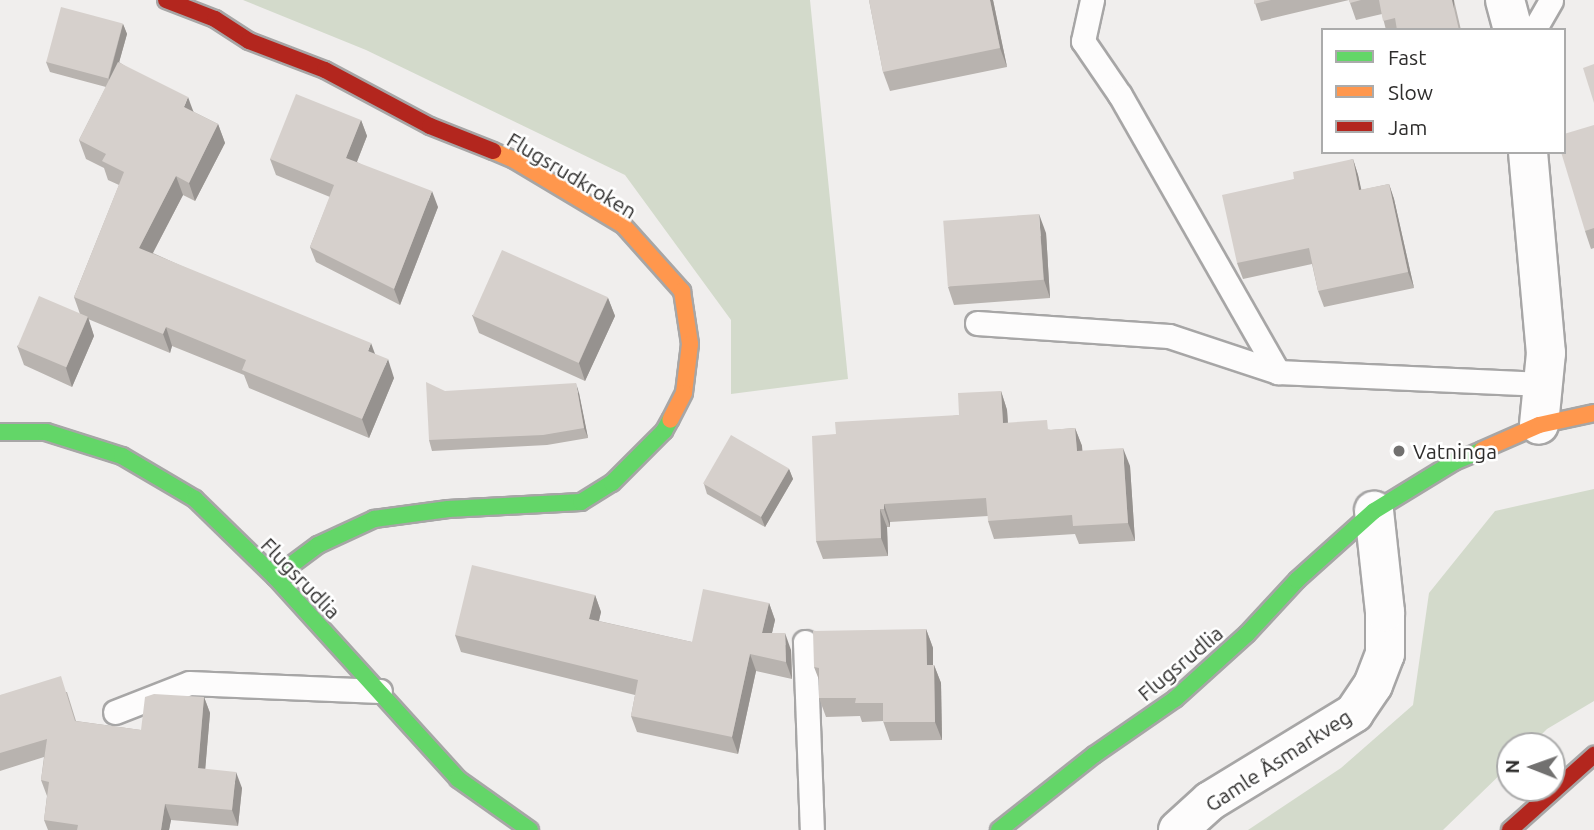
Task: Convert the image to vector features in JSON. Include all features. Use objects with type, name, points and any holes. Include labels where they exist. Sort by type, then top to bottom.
[{"type":"street","name":"Flugsrudkroken","points":[[166,0],[215,19],[249,41],[325,70],[430,126],[514,160],[623,225],[682,291],[690,344],[684,393],[664,431],[612,483],[581,502],[448,509],[374,519],[318,545],[275,577]]},
{"type":"street","points":[[1505,0],[1512,28]]},
{"type":"street","points":[[1528,154],[1546,353],[1539,425]]},
{"type":"street","points":[[1374,511],[1454,462],[1539,425],[1594,413]]},
{"type":"street","name":"Flugsrudlia","points":[[0,432],[46,432],[122,456],[195,499],[234,540],[275,577],[298,606],[380,691],[458,779],[530,830]]},
{"type":"street","name":"Flugsrudlia","points":[[999,830],[1094,755],[1175,699],[1247,634],[1297,579],[1374,511]]},
{"type":"street","name":"Gamle Åsmarkveg","points":[[1178,830],[1210,801],[1354,713],[1373,685],[1385,654],[1385,612],[1374,511]]},
{"type":"street","points":[[1510,830],[1594,755]]},
{"type":"lane","points":[[1092,0],[1083,41],[1120,95],[1278,372]]},
{"type":"lane","points":[[1535,28],[1551,0]]},
{"type":"lane","points":[[977,323],[1169,336],[1278,372],[1543,384]]},
{"type":"lane","points":[[805,642],[812,830]]},
{"type":"lane","points":[[115,712],[189,683],[380,691]]},
{"type":"green space","points":[[243,0],[810,0],[848,379],[731,394],[731,320],[625,175],[366,50]]},
{"type":"green space","points":[[1594,489],[1594,701],[1544,732],[1496,732],[1496,779],[1443,830],[1248,830],[1341,768],[1413,705],[1429,593],[1495,511]]},
{"type":"building","points":[[869,0],[990,0],[1000,48],[883,72]]},
{"type":"building","points":[[1254,0],[1271,0],[1254,4]]},
{"type":"building","points":[[1379,0],[1452,0],[1459,28],[1397,28],[1395,18],[1383,21]]},
{"type":"building","points":[[61,7],[123,24],[108,79],[46,62]]},
{"type":"building","points":[[118,62],[188,97],[184,107],[218,124],[189,183],[176,176],[139,248],[371,343],[368,351],[388,359],[362,419],[242,370],[246,360],[166,327],[163,334],[74,297],[124,172],[102,161],[106,154],[79,140]]},
{"type":"building","points":[[1594,64],[1594,103],[1583,68]]},
{"type":"building","points":[[296,94],[361,120],[346,158],[432,191],[394,289],[310,247],[334,185],[270,159]]},
{"type":"building","points":[[1594,125],[1594,228],[1585,231],[1562,154],[1566,154],[1566,133]]},
{"type":"building","points":[[1353,159],[1359,190],[1389,184],[1408,272],[1318,291],[1309,248],[1237,263],[1222,195],[1294,179],[1293,172]]},
{"type":"building","points":[[1039,214],[1044,280],[948,287],[943,221]]},
{"type":"building","points":[[502,250],[608,297],[579,363],[473,316]]},
{"type":"building","points":[[39,296],[88,317],[66,367],[18,347]]},
{"type":"building","points":[[426,382],[445,391],[576,383],[584,428],[543,435],[429,440]]},
{"type":"building","points":[[1001,391],[1003,423],[1047,420],[1048,430],[1075,428],[1077,451],[1123,448],[1128,523],[1073,526],[1072,515],[988,521],[986,498],[884,504],[884,509],[880,509],[881,538],[816,541],[812,436],[836,434],[835,422],[959,415],[958,393]]},
{"type":"building","points":[[731,435],[789,468],[761,517],[703,483]]},
{"type":"building","points":[[472,565],[595,595],[589,619],[692,642],[703,589],[769,603],[762,633],[785,633],[786,662],[750,654],[732,737],[631,716],[638,680],[455,635]]},
{"type":"building","points":[[926,629],[927,665],[934,665],[935,722],[883,722],[883,703],[855,703],[856,698],[819,698],[819,668],[814,667],[813,631]]},
{"type":"building","points":[[61,676],[75,721],[141,730],[145,697],[154,694],[204,697],[198,768],[236,772],[232,810],[165,804],[161,830],[77,830],[78,825],[44,820],[49,782],[41,780],[47,739],[0,753],[0,695]]},
{"type":"traffic: fast","points":[[275,577],[318,545],[374,519],[448,509],[581,502],[612,483],[664,431],[670,420]]},
{"type":"traffic: fast","points":[[0,432],[46,432],[122,456],[195,499],[275,577],[458,779],[530,830]]},
{"type":"traffic: fast","points":[[999,830],[1094,755],[1175,699],[1247,634],[1297,580],[1374,511],[1454,462],[1482,450]]},
{"type":"traffic: slow","points":[[493,151],[514,160],[623,225],[682,291],[690,344],[684,393],[670,420]]},
{"type":"traffic: slow","points":[[1482,450],[1539,425],[1594,413]]},
{"type":"traffic: jam","points":[[166,0],[215,19],[249,41],[325,70],[430,126],[493,151]]},
{"type":"traffic: jam","points":[[1510,830],[1594,755]]},
{"type":"place","name":"Vatninga","points":[[1399,451]]}]
